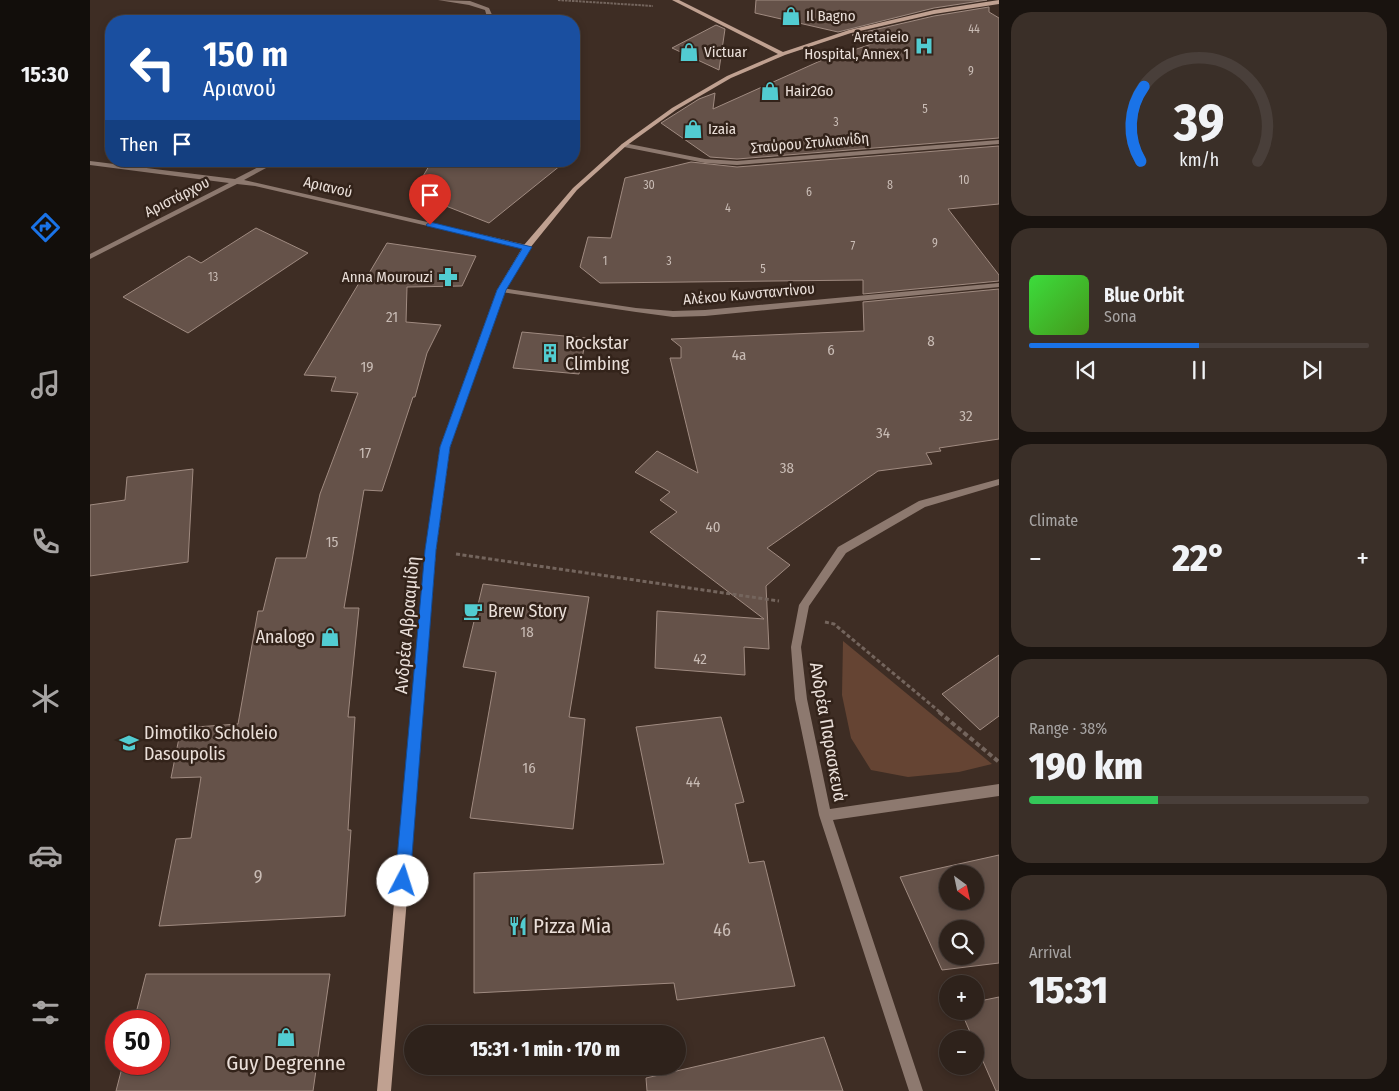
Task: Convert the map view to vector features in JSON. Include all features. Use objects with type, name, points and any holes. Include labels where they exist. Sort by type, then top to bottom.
[{"type":"main road","points":[[675,0],[783,54]]},
{"type":"main road","name":"Ανδρέα Αβρααμίδη","points":[[384,1091],[431,550],[445,447],[501,290],[527,247],[575,189],[624,145],[674,109],[730,78],[783,54],[848,32],[934,12],[999,2]]},
{"type":"street","points":[[441,0],[470,3],[486,10],[489,15]]},
{"type":"street","name":"Σταύρου Στυλιανίδη","points":[[624,145],[704,162],[737,163],[999,142]]},
{"type":"street","name":"Αριανού","points":[[90,163],[105,165]]},
{"type":"street","name":"Αριανού","points":[[123,167],[238,181],[527,247]]},
{"type":"street","name":"Αριστάρχου","points":[[90,257],[265,167]]},
{"type":"street","name":"Αλέκου Κωνσταντίνου","points":[[501,290],[673,314],[705,313],[999,285]]},
{"type":"street","name":"Ανδρέα Παρασκευά","points":[[916,1091],[824,815],[800,690],[796,647],[803,611],[842,550],[922,504],[999,482]]},
{"type":"street","points":[[824,815],[999,790]]},
{"type":"path","points":[[558,0],[646,7],[685,5]]},
{"type":"path","points":[[431,550],[803,611],[834,624],[999,762]]},
{"type":"shaded area","points":[[843,641],[992,764],[959,772],[908,777],[871,770],[851,738],[842,695]]},
{"type":"building","points":[[756,0],[987,0],[934,8],[838,32],[755,13]]},
{"type":"building","points":[[989,7],[989,12],[999,18],[999,138],[737,159],[710,157],[661,123],[699,99],[715,93],[713,109],[820,61],[881,41],[852,35],[934,16]]},
{"type":"building","points":[[716,25],[725,29],[719,70],[672,48]]},
{"type":"building","points":[[999,146],[999,204],[948,209],[999,275],[999,281],[863,294],[863,280],[600,283],[580,267],[588,237],[611,238],[625,178],[691,162],[737,167]]},
{"type":"building","points":[[428,167],[559,167],[489,223],[413,193]]},
{"type":"building","points":[[256,228],[308,253],[188,333],[123,297],[189,256],[201,263]]},
{"type":"building","points":[[387,243],[476,256],[462,286],[407,287],[406,322],[441,325],[427,353],[415,397],[413,397],[382,491],[364,490],[344,608],[359,608],[348,717],[355,717],[348,830],[351,830],[345,916],[159,926],[176,839],[191,838],[201,777],[171,778],[181,728],[238,724],[258,611],[263,611],[276,558],[306,558],[320,494],[358,393],[331,391],[336,377],[304,375],[362,278],[365,280]]},
{"type":"building","points":[[999,289],[999,439],[939,448],[941,451],[926,453],[932,464],[878,471],[767,548],[790,565],[766,586],[769,649],[744,647],[745,675],[655,668],[657,611],[764,619],[650,532],[677,512],[660,500],[670,492],[635,472],[657,451],[698,473],[670,358],[681,358],[681,347],[671,339],[864,331],[863,302]]},
{"type":"building","name":"Rockstar Climbing","points":[[522,332],[586,338],[579,374],[513,368]]},
{"type":"building","points":[[193,469],[188,562],[90,576],[90,505],[125,500],[127,477]]},
{"type":"building","points":[[483,584],[589,597],[569,717],[585,719],[573,829],[470,818],[496,672],[463,667]]},
{"type":"building","points":[[999,655],[999,716],[980,730],[942,694]]},
{"type":"building","points":[[721,717],[744,802],[735,804],[749,863],[764,861],[795,986],[677,1000],[674,983],[474,993],[474,873],[664,864],[636,727]]},
{"type":"building","points":[[999,855],[999,963],[984,965],[984,920],[939,920],[939,963],[900,877],[939,868],[939,910],[984,910],[984,865],[954,865]]},
{"type":"building","points":[[940,965],[983,965],[942,970]]},
{"type":"building","points":[[146,974],[330,974],[313,1091],[116,1091],[120,1075],[170,1075],[170,1010],[137,1010]]},
{"type":"building","points":[[999,997],[999,1091],[996,1091],[984,1064],[984,1030],[969,1030],[965,1020],[984,1020],[984,1000]]},
{"type":"building","points":[[824,1037],[843,1091],[647,1091],[646,1078],[659,1075],[686,1075],[686,1069]]},
{"type":"place","name":"Il Bagno","points":[[791,16]]},
{"type":"place","name":"Aretaieio Hospital, Annex 1","points":[[924,46]]},
{"type":"place","name":"Victuar","points":[[689,52]]},
{"type":"place","name":"Hair2Go","points":[[770,91]]},
{"type":"place","name":"Izaia","points":[[693,129]]},
{"type":"place","name":"Anna Mourouzi","points":[[448,277]]},
{"type":"place","name":"Rockstar Climbing","points":[[550,353]]},
{"type":"place","name":"Brew Story","points":[[473,611]]},
{"type":"place","name":"Analogo","points":[[330,637]]},
{"type":"place","name":"Dimotiko Scholeio Dasoupolis","points":[[129,743]]},
{"type":"place","name":"Pizza Mia","points":[[518,926]]},
{"type":"place","name":"Guy Degrenne","points":[[286,1037]]},
{"type":"route","points":[[403,881],[431,550],[445,447],[501,290],[527,247],[430,225]]}]
